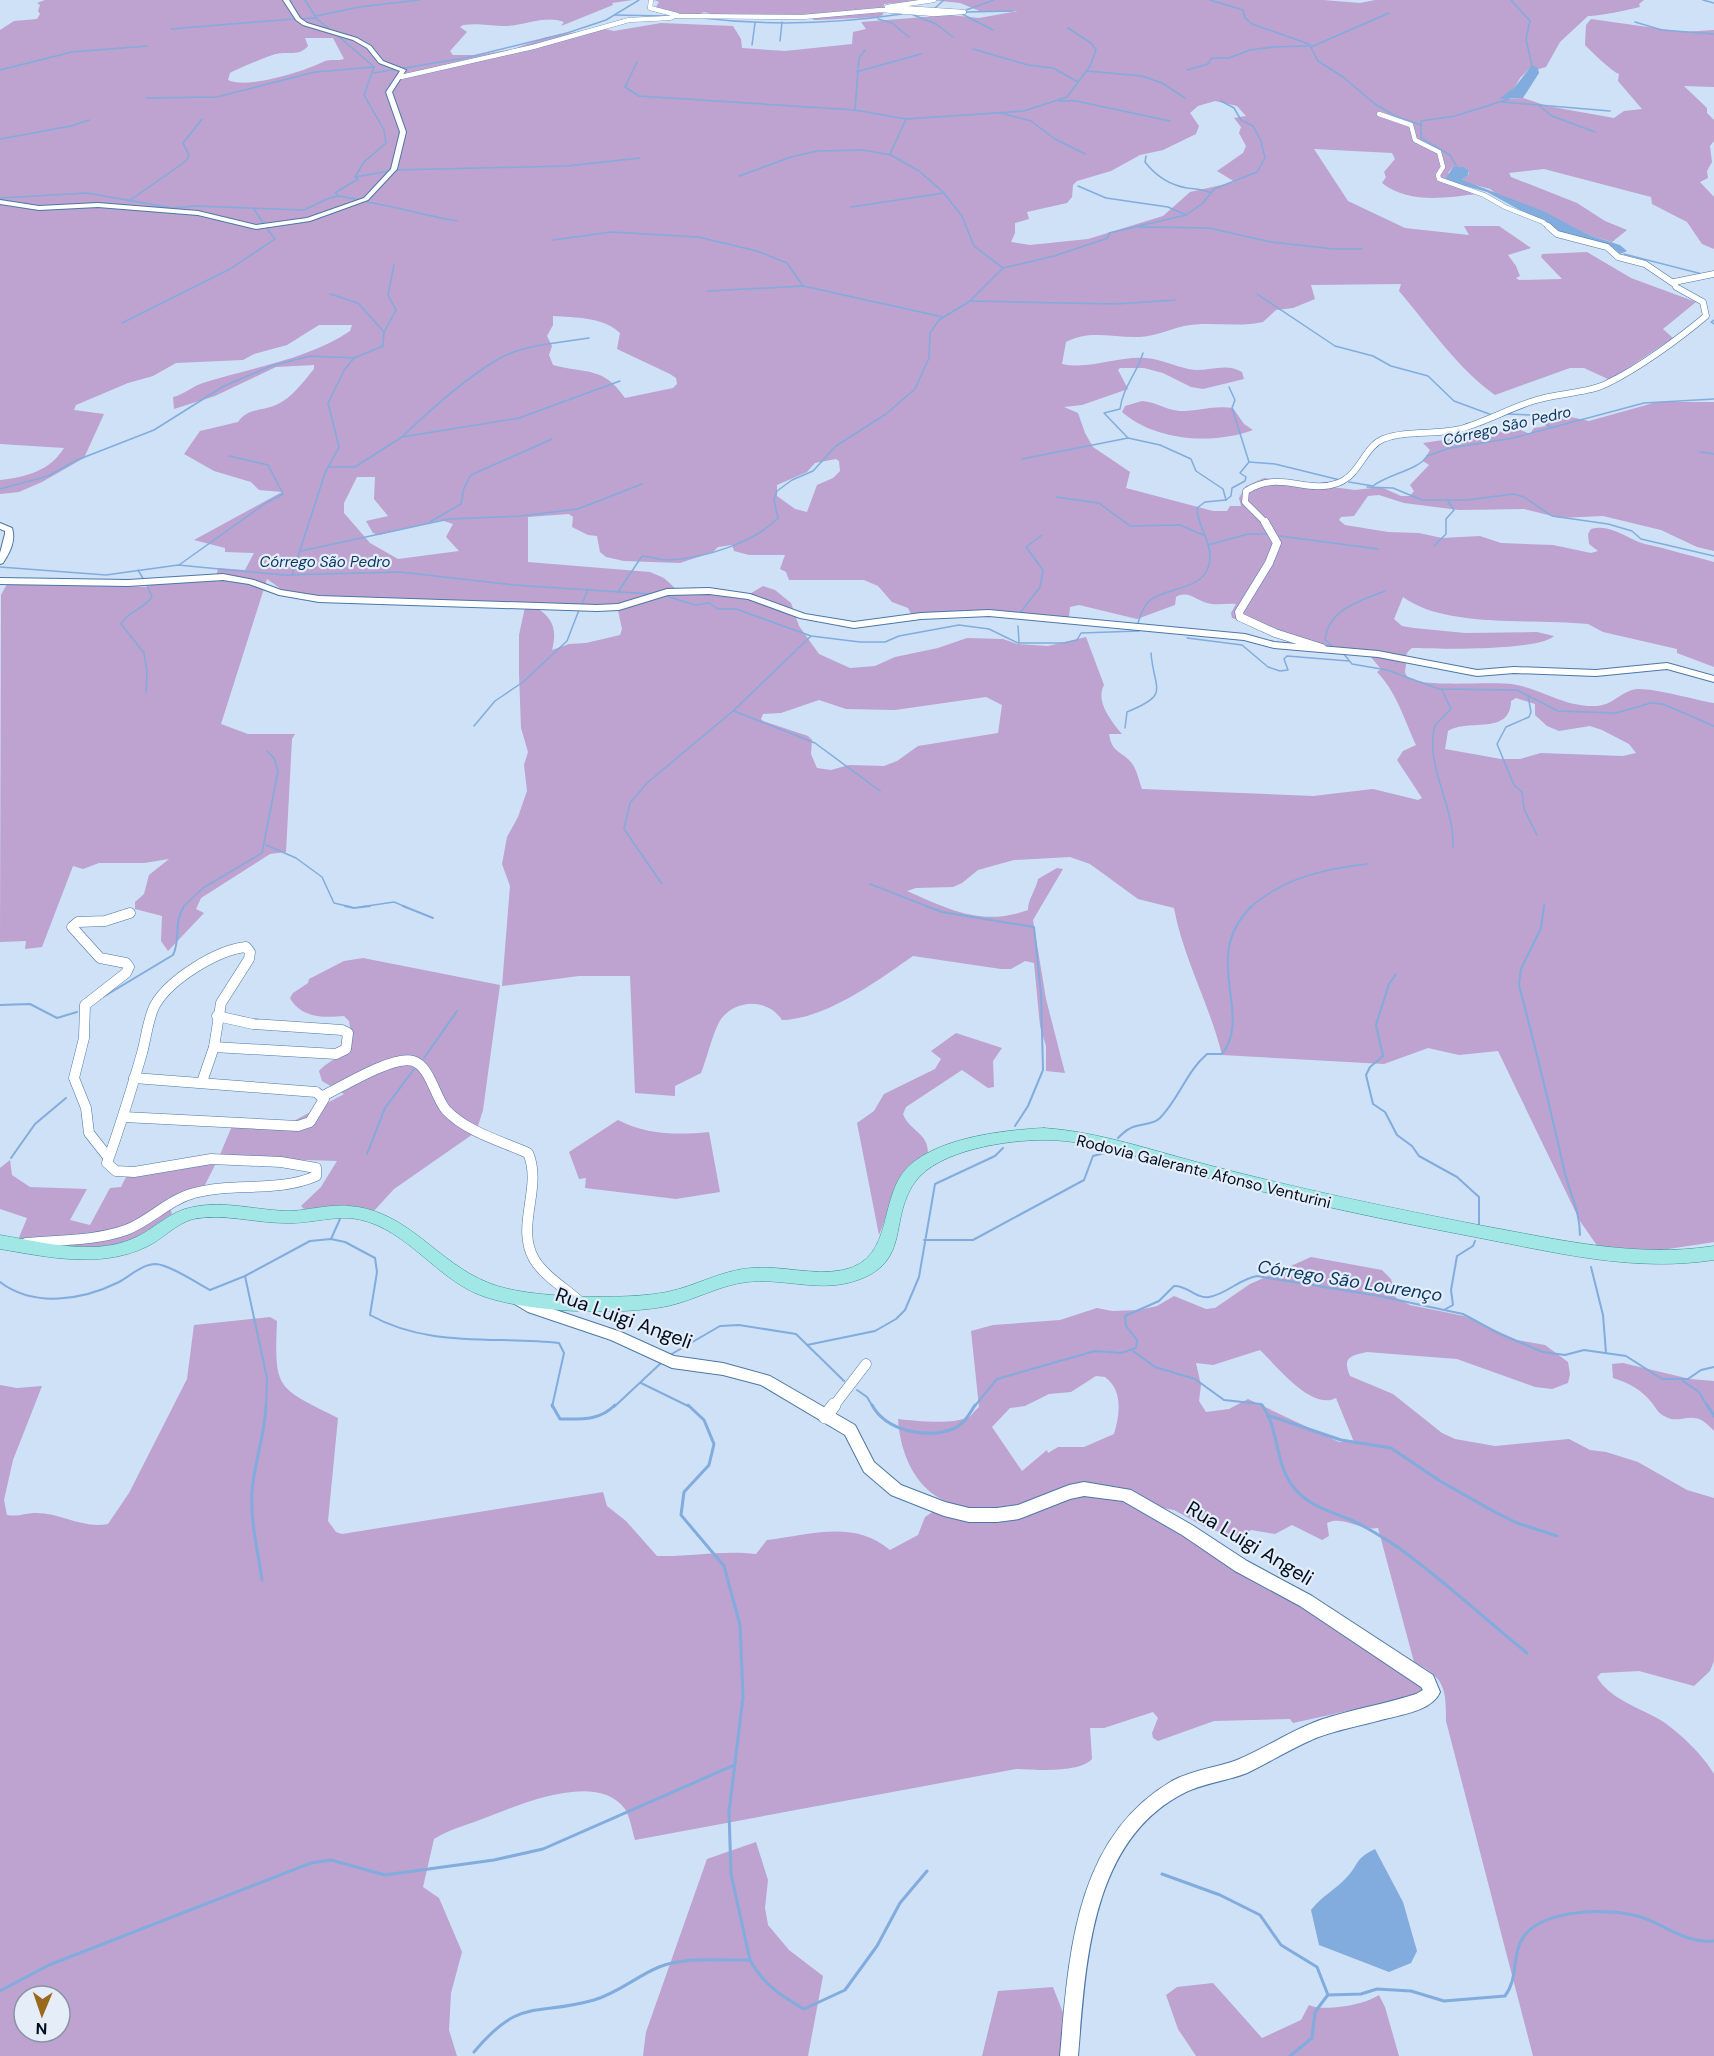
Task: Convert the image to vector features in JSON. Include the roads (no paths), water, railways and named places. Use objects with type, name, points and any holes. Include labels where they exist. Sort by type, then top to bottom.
[{"type":"main road","name":"Rodovia Galerante Afonso Venturini","points":[[0,1242],[97,1252],[116,1250],[144,1241],[176,1219],[195,1213],[292,1217],[349,1212],[395,1226],[460,1277],[493,1292],[513,1297],[651,1303],[749,1275],[846,1276],[862,1270],[884,1252],[907,1179],[918,1168],[952,1150],[1022,1135],[1041,1134],[1100,1143],[1332,1203],[1607,1255],[1659,1258],[1714,1253]]},
{"type":"street","points":[[0,202],[39,208],[98,205],[198,213],[256,227],[308,220],[369,198],[394,169],[403,132],[389,92],[401,77],[403,70],[381,62],[369,46],[355,39],[298,19],[286,0]]},
{"type":"street","points":[[651,0],[650,8],[676,16]]},
{"type":"street","points":[[401,77],[533,47],[629,20],[676,16],[803,17],[881,10],[934,14],[964,12],[887,7],[934,0]]},
{"type":"street","points":[[1322,648],[1275,633],[1240,617],[1239,612],[1260,581],[1277,543],[1270,527],[1245,502],[1246,491],[1257,482],[1271,479],[1312,486],[1336,484],[1363,466],[1376,444],[1384,439],[1460,429],[1534,400],[1570,394],[1615,380],[1686,333],[1706,316],[1706,306],[1703,302],[1645,264],[1614,255],[1607,247],[1557,234],[1543,222],[1484,195],[1439,179],[1438,175],[1443,167],[1439,152],[1415,140],[1411,125],[1379,114]]},
{"type":"street","points":[[1673,283],[1714,274]]},
{"type":"street","points":[[0,526],[9,530],[10,536],[6,553],[0,561]]},
{"type":"street","points":[[0,581],[128,584],[223,578],[250,582],[279,592],[319,599],[597,608],[619,607],[667,592],[709,591],[750,597],[803,616],[854,625],[921,616],[989,613],[1245,636],[1282,646],[1378,654],[1477,673],[1514,670],[1596,673],[1667,666],[1714,679]]},
{"type":"street","points":[[108,1157],[89,1133],[86,1108],[74,1078],[84,1038],[83,1008],[126,973],[129,965],[100,958],[72,927],[78,922],[113,920],[130,914]]},
{"type":"street","points":[[17,1245],[107,1235],[128,1229],[177,1198],[187,1195],[222,1189],[276,1186],[307,1180],[318,1173],[316,1168],[306,1165],[212,1159],[122,1172],[111,1168],[107,1163],[124,1117],[152,1011],[159,1000],[177,981],[210,958],[235,948],[246,947],[250,952],[249,959],[227,994],[217,1016],[214,1047],[202,1082]]},
{"type":"street","points":[[214,1047],[336,1054],[346,1049],[349,1038],[348,1032],[342,1030],[253,1024],[217,1016]]},
{"type":"street","points":[[323,1096],[395,1061],[413,1060],[419,1064],[431,1092],[456,1119],[528,1153],[534,1167],[528,1243],[533,1258],[579,1301]]},
{"type":"street","points":[[134,1078],[316,1092],[323,1096]]},
{"type":"street","points":[[124,1117],[298,1126],[310,1122],[324,1099],[323,1096]]},
{"type":"street","name":"Rua Luigi Angeli","points":[[513,1297],[533,1308],[594,1327],[672,1362],[723,1369],[765,1380],[849,1430],[869,1467],[896,1491],[944,1509],[969,1515],[997,1515],[1019,1512],[1069,1492],[1084,1489],[1126,1495],[1187,1530],[1240,1566],[1306,1601],[1422,1676],[1431,1687],[1432,1692],[1422,1699],[1306,1733],[1235,1769],[1180,1786],[1154,1802],[1130,1824],[1109,1855],[1090,1903],[1082,1935],[1068,2056]]},
{"type":"street","points":[[825,1417],[866,1364]]},
{"type":"water","points":[[1532,65],[1538,68],[1539,73],[1523,98],[1499,99],[1514,88]]},
{"type":"water","points":[[1453,167],[1464,167],[1469,170],[1468,175],[1462,180],[1543,211],[1589,235],[1620,245],[1627,251],[1620,254],[1611,246],[1565,235],[1487,192],[1445,180]]},
{"type":"water","points":[[1375,1849],[1403,1902],[1417,1951],[1411,1963],[1389,1972],[1319,1945],[1311,1910],[1346,1878],[1360,1859]]},
{"type":"waterway","points":[[305,0],[317,19],[332,31]]},
{"type":"waterway","points":[[316,16],[359,7],[419,0]]},
{"type":"waterway","points":[[404,68],[465,58],[567,33],[606,20],[639,0]]},
{"type":"waterway","points":[[935,8],[944,0]]},
{"type":"waterway","points":[[966,10],[994,0]]},
{"type":"waterway","points":[[1210,0],[1243,10],[1245,18],[1252,24],[1309,44],[1318,61],[1343,77],[1375,104],[1395,116],[1421,125]]},
{"type":"waterway","points":[[1511,0],[1530,21],[1526,39],[1532,66]]},
{"type":"waterway","points":[[1703,0],[1714,3]]},
{"type":"waterway","points":[[966,12],[1013,11]]},
{"type":"waterway","points":[[1311,47],[1389,13]]},
{"type":"waterway","points":[[782,23],[852,20],[902,14]]},
{"type":"waterway","points":[[911,14],[936,24],[953,37]]},
{"type":"waterway","points":[[962,14],[993,30]]},
{"type":"waterway","points":[[615,15],[666,16]]},
{"type":"waterway","points":[[301,19],[316,18]]},
{"type":"waterway","points":[[702,18],[782,23]]},
{"type":"waterway","points":[[171,29],[294,19]]},
{"type":"waterway","points":[[878,19],[892,23],[909,37]]},
{"type":"waterway","points":[[1635,22],[1662,30],[1714,34]]},
{"type":"waterway","points":[[752,45],[755,23]]},
{"type":"waterway","points":[[780,41],[782,23]]},
{"type":"waterway","points":[[906,119],[1024,111],[1067,97],[1090,66],[1096,50],[1091,43],[1068,28]]},
{"type":"waterway","points":[[337,35],[373,66]]},
{"type":"waterway","points":[[0,70],[72,52],[147,46]]},
{"type":"waterway","points":[[1187,70],[1208,64],[1212,58],[1229,58],[1250,50],[1308,46]]},
{"type":"waterway","points":[[973,49],[1028,65],[1053,68],[1078,82]]},
{"type":"waterway","points":[[858,71],[859,58],[865,50]]},
{"type":"waterway","points":[[858,71],[921,54]]},
{"type":"waterway","points":[[637,62],[625,87],[639,96],[855,110]]},
{"type":"waterway","points":[[146,98],[217,97],[315,72],[374,67],[364,95],[384,130],[386,143],[364,162],[355,177]]},
{"type":"waterway","points":[[374,73],[397,69]]},
{"type":"waterway","points":[[855,110],[858,71]]},
{"type":"waterway","points":[[1087,71],[1142,76],[1162,83],[1185,98]]},
{"type":"waterway","points":[[1421,125],[1421,121],[1455,116],[1509,99]]},
{"type":"waterway","points":[[1059,101],[1076,101],[1170,121]]},
{"type":"waterway","points":[[1211,193],[1214,189],[1257,172],[1265,158],[1261,141],[1253,126],[1241,120],[1234,108],[1221,101]]},
{"type":"waterway","points":[[1502,102],[1538,105]]},
{"type":"waterway","points":[[1538,105],[1610,111]]},
{"type":"waterway","points":[[1538,105],[1552,116],[1595,132]]},
{"type":"waterway","points":[[855,110],[906,119]]},
{"type":"waterway","points":[[1001,113],[1031,121],[1055,139],[1085,154]]},
{"type":"waterway","points":[[130,201],[186,161],[189,155],[183,143],[202,119]]},
{"type":"waterway","points":[[890,154],[906,119]]},
{"type":"waterway","points":[[0,139],[71,126],[89,120]]},
{"type":"waterway","points":[[1421,125],[1421,138],[1450,155],[1458,169]]},
{"type":"waterway","points":[[739,176],[791,157],[817,151],[863,150],[891,155],[919,171],[944,193]]},
{"type":"waterway","points":[[1146,156],[1145,162],[1149,167],[1169,182],[1211,193]]},
{"type":"waterway","points":[[396,170],[567,166],[640,158]]},
{"type":"waterway","points":[[355,177],[389,171]]},
{"type":"waterway","points":[[339,196],[335,193],[358,179],[355,177]]},
{"type":"waterway","points":[[1078,186],[1106,198],[1168,207],[1186,215]]},
{"type":"waterway","points":[[0,198],[87,193],[130,201]]},
{"type":"waterway","points":[[851,207],[944,193]]},
{"type":"waterway","points":[[944,193],[962,216],[974,246],[1003,268]]},
{"type":"waterway","points":[[1186,215],[1203,203],[1211,193]]},
{"type":"waterway","points":[[130,201],[172,208],[195,206],[304,210],[329,198],[340,196],[360,200]]},
{"type":"waterway","points":[[367,202],[457,221]]},
{"type":"waterway","points":[[254,209],[265,226]]},
{"type":"waterway","points":[[1003,268],[1054,256],[1108,238],[1109,233],[1186,215]]},
{"type":"waterway","points":[[1139,227],[1209,228],[1271,242],[1334,249],[1362,249]]},
{"type":"waterway","points":[[122,323],[230,269],[275,239],[267,229]]},
{"type":"waterway","points":[[553,240],[611,232],[698,237],[757,251],[787,263],[803,286]]},
{"type":"waterway","points":[[1624,254],[1702,274]]},
{"type":"waterway","points":[[384,332],[396,310],[388,295],[394,265]]},
{"type":"waterway","points":[[970,301],[1003,268]]},
{"type":"waterway","points":[[708,291],[803,286]]},
{"type":"waterway","points":[[803,286],[943,317]]},
{"type":"waterway","points":[[330,294],[358,303],[384,332]]},
{"type":"waterway","points":[[1257,294],[1335,346],[1373,356],[1391,366],[1428,376],[1454,401],[1492,415]]},
{"type":"waterway","points":[[970,301],[1116,304],[1175,300]]},
{"type":"waterway","points":[[618,592],[642,556],[666,560],[698,556],[728,548],[768,527],[778,518],[774,500],[777,491],[792,480],[813,471],[836,446],[886,414],[915,389],[929,358],[930,333],[939,320],[970,301]]},
{"type":"waterway","name":"Córrego São Pedro","points":[[1714,320],[1711,322],[1714,324]]},
{"type":"waterway","points":[[354,358],[383,346],[384,332]]},
{"type":"waterway","points":[[402,437],[458,387],[506,355],[541,345],[589,338]]},
{"type":"waterway","points":[[1128,438],[1104,413],[1120,409],[1124,394],[1143,353]]},
{"type":"waterway","points":[[0,489],[48,476],[77,460],[154,430],[224,386],[271,366],[310,356],[354,358]]},
{"type":"waterway","points":[[328,467],[339,447],[328,403],[345,369],[354,358]]},
{"type":"waterway","points":[[402,437],[519,418],[620,381]]},
{"type":"waterway","points":[[1229,387],[1235,400],[1232,408],[1249,462]]},
{"type":"waterway","name":"Córrego São Pedro","points":[[1552,428],[1644,403],[1714,399]]},
{"type":"waterway","points":[[1508,414],[1531,415],[1552,428]]},
{"type":"waterway","name":"Córrego São Pedro","points":[[1349,482],[1373,486],[1417,465],[1427,456],[1450,448],[1513,438],[1552,428]]},
{"type":"waterway","points":[[328,467],[355,467],[402,437]]},
{"type":"waterway","points":[[1022,459],[1128,438]]},
{"type":"waterway","points":[[1128,438],[1160,445],[1191,459],[1196,471],[1223,489],[1226,500]]},
{"type":"waterway","points":[[430,522],[461,504],[464,488],[471,475],[552,439]]},
{"type":"waterway","points":[[1700,452],[1714,454]]},
{"type":"waterway","points":[[179,565],[266,503],[283,494],[268,465],[229,456]]},
{"type":"waterway","name":"Córrego São Pedro","points":[[1226,500],[1231,496],[1232,488],[1245,481],[1246,477],[1240,473],[1249,462]]},
{"type":"waterway","name":"Córrego São Pedro","points":[[1249,462],[1275,464],[1340,480]]},
{"type":"waterway","points":[[292,575],[328,467]]},
{"type":"waterway","points":[[301,551],[449,519],[521,516],[578,509],[642,484]]},
{"type":"waterway","points":[[1367,487],[1393,488],[1422,500],[1447,500]]},
{"type":"waterway","points":[[1447,500],[1467,500],[1513,494],[1524,497],[1552,516],[1608,524],[1632,531],[1641,539],[1714,556]]},
{"type":"waterway","points":[[1056,497],[1099,503],[1130,526],[1180,525],[1203,535]]},
{"type":"waterway","points":[[1208,545],[1197,508],[1205,502],[1226,500]]},
{"type":"waterway","points":[[1434,546],[1446,534],[1446,519],[1454,510],[1447,500]]},
{"type":"waterway","points":[[1208,545],[1248,534],[1269,534]]},
{"type":"waterway","points":[[1020,613],[1040,587],[1043,570],[1026,547],[1042,535]]},
{"type":"waterway","points":[[1280,536],[1378,549]]},
{"type":"waterway","name":"Córrego São Pedro","points":[[1137,626],[1149,601],[1202,577],[1208,569],[1210,558],[1208,545]]},
{"type":"waterway","name":"Córrego São Pedro","points":[[138,571],[178,565],[292,575]]},
{"type":"waterway","name":"Córrego São Pedro","points":[[0,567],[106,575],[138,571]]},
{"type":"waterway","points":[[138,571],[144,580]]},
{"type":"waterway","name":"Córrego São Pedro","points":[[292,575],[400,572],[514,585],[588,590]]},
{"type":"waterway","points":[[146,692],[147,672],[144,653],[121,624],[152,597],[147,585]]},
{"type":"waterway","points":[[582,604],[588,590]]},
{"type":"waterway","name":"Córrego São Pedro","points":[[588,590],[618,592]]},
{"type":"waterway","points":[[1332,646],[1325,640],[1327,629],[1332,621],[1347,608],[1385,591]]},
{"type":"waterway","name":"Córrego São Pedro","points":[[618,592],[650,594]]},
{"type":"waterway","name":"Córrego São Pedro","points":[[663,595],[695,605],[709,603],[718,609],[736,609],[811,636]]},
{"type":"waterway","points":[[474,726],[495,701],[523,682],[567,641],[579,610]]},
{"type":"waterway","name":"Córrego São Pedro","points":[[811,636],[860,642],[885,642],[899,636],[959,625],[989,629],[1019,643]]},
{"type":"waterway","points":[[1018,626],[1019,643]]},
{"type":"waterway","name":"Córrego São Pedro","points":[[1019,643],[1064,643],[1077,640],[1081,633],[1139,631]]},
{"type":"waterway","points":[[662,884],[624,829],[630,803],[647,783],[733,711],[811,636]]},
{"type":"waterway","points":[[1187,638],[1242,645],[1268,667],[1280,671],[1288,670],[1284,659],[1287,656],[1349,661]]},
{"type":"waterway","points":[[1125,728],[1127,712],[1150,701],[1157,690],[1151,653]]},
{"type":"waterway","points":[[1343,653],[1352,664],[1387,670],[1439,689],[1517,690],[1558,711],[1616,713],[1651,703],[1663,704],[1714,726]]},
{"type":"waterway","points":[[1442,690],[1451,709],[1435,725],[1433,755],[1449,816],[1453,847]]},
{"type":"waterway","points":[[1528,696],[1531,712],[1529,717],[1506,727],[1497,744],[1514,785],[1522,792],[1524,809],[1537,835]]},
{"type":"waterway","points":[[734,711],[815,743],[880,791]]},
{"type":"waterway","points":[[184,906],[203,888],[262,853],[278,771],[274,758],[267,751]]},
{"type":"waterway","points":[[266,845],[296,858],[322,877],[334,903],[351,907]]},
{"type":"waterway","points":[[1250,907],[1277,889],[1305,876],[1367,864]]},
{"type":"waterway","points":[[870,884],[929,907]]},
{"type":"waterway","points":[[360,907],[394,902],[406,907]]},
{"type":"waterway","points":[[103,997],[173,955],[177,943],[179,919],[184,906]]},
{"type":"waterway","points":[[345,906],[354,908],[370,906]]},
{"type":"waterway","points":[[403,906],[433,918]]},
{"type":"waterway","points":[[926,906],[942,912],[1034,927],[1041,994],[1043,1070],[1028,1106],[1015,1126]]},
{"type":"waterway","points":[[1118,1138],[1133,1127],[1157,1121],[1167,1111],[1200,1061],[1207,1054],[1222,1054],[1230,1038],[1233,1021],[1229,984],[1229,945],[1237,925],[1252,906]]},
{"type":"waterway","points":[[1544,906],[1541,928],[1521,969],[1519,985],[1576,1209],[1580,1235]]},
{"type":"waterway","points":[[1396,974],[1389,984],[1376,1025],[1383,1056],[1370,1067],[1366,1075],[1373,1104],[1385,1112],[1397,1135],[1412,1146],[1419,1156],[1457,1177],[1479,1197],[1479,1224]]},
{"type":"waterway","points":[[0,1005],[30,1004],[57,1018],[77,1012]]},
{"type":"waterway","points":[[424,1058],[457,1011]]},
{"type":"waterway","points":[[367,1154],[385,1108],[414,1069]]},
{"type":"waterway","points":[[11,1158],[35,1124],[66,1098]]},
{"type":"waterway","points":[[925,1240],[935,1184],[995,1156],[1003,1148]]},
{"type":"waterway","points":[[925,1240],[973,1240],[1084,1180],[1093,1156],[1108,1152]]},
{"type":"waterway","points":[[331,1239],[340,1219]]},
{"type":"waterway","name":"Córrego São Lourenço","points":[[245,1276],[310,1241],[331,1239]]},
{"type":"waterway","name":"Córrego São Lourenço","points":[[331,1239],[345,1242],[375,1258],[377,1272],[370,1315],[392,1325],[439,1337],[559,1343],[564,1353],[552,1406]]},
{"type":"waterway","points":[[807,1345],[875,1331],[896,1319],[905,1310],[919,1277],[925,1240]]},
{"type":"waterway","points":[[1444,1310],[1453,1305],[1451,1290],[1457,1256],[1473,1246],[1475,1241]]},
{"type":"waterway","name":"Córrego São Lourenço","points":[[0,1282],[28,1296],[59,1298],[74,1297],[105,1288],[141,1268],[156,1264],[176,1271],[210,1290],[245,1276]]},
{"type":"waterway","points":[[1591,1267],[1603,1315],[1606,1353]]},
{"type":"waterway","points":[[245,1276],[267,1378],[266,1407]]},
{"type":"waterway","name":"Córrego São Lourenço","points":[[974,1407],[997,1379],[1095,1351],[1121,1353],[1136,1348],[1137,1340],[1126,1326],[1125,1316],[1159,1301],[1174,1286],[1209,1297],[1257,1276],[1379,1296],[1444,1310]]},
{"type":"waterway","name":"Córrego São Lourenço","points":[[1444,1310],[1463,1314],[1500,1334],[1543,1352],[1565,1355],[1584,1350],[1626,1356],[1662,1379],[1688,1379],[1701,1370],[1714,1367]]},
{"type":"waterway","name":"Córrego São Lourenço","points":[[670,1355],[720,1326],[739,1325],[796,1334],[807,1345]]},
{"type":"waterway","name":"Córrego São Lourenço","points":[[807,1345],[844,1381]]},
{"type":"waterway","points":[[1133,1351],[1155,1367],[1195,1379],[1224,1400],[1261,1404],[1263,1407]]},
{"type":"waterway","name":"Córrego São Lourenço","points":[[614,1407],[661,1363]]},
{"type":"waterway","points":[[1683,1381],[1699,1392],[1708,1407]]},
{"type":"waterway","points":[[641,1383],[690,1407]]},
{"type":"waterway","name":"Córrego São Lourenço","points":[[857,1390],[867,1397],[873,1407]]},
{"type":"waterway","points":[[262,1580],[253,1525],[252,1503],[253,1481],[266,1405]]},
{"type":"waterway","name":"Córrego São Lourenço","points":[[552,1406],[560,1419],[576,1419],[603,1414],[615,1405]]},
{"type":"waterway","points":[[688,1405],[704,1420],[714,1444],[709,1465],[684,1492],[681,1515],[724,1566],[740,1625],[743,1697],[729,1812],[731,1874],[750,1960]]},
{"type":"waterway","name":"Córrego São Lourenço","points":[[872,1405],[878,1414],[897,1427],[919,1433],[953,1429],[966,1419],[975,1405]]},
{"type":"waterway","points":[[1262,1405],[1272,1425],[1288,1480],[1301,1495],[1321,1508],[1363,1526],[1399,1548],[1527,1653]]},
{"type":"waterway","points":[[1707,1405],[1714,1416]]},
{"type":"waterway","points":[[1270,1416],[1341,1440],[1391,1448],[1440,1481],[1493,1511],[1517,1523],[1557,1536]]},
{"type":"waterway","points":[[0,1991],[49,1965],[311,1863],[331,1860],[385,1875],[494,1860],[543,1849],[732,1766]]},
{"type":"waterway","points":[[750,1960],[773,1989],[804,2009],[845,1990],[877,1946],[900,1903],[927,1871]]},
{"type":"waterway","points":[[1162,1874],[1220,1895],[1260,1915],[1281,1945],[1317,1967],[1328,1995],[1361,1994],[1377,1989],[1411,1991],[1444,2001],[1505,1996],[1512,1982],[1518,1950],[1524,1936],[1533,1927],[1546,1920],[1577,1913],[1625,1913],[1647,1919],[1693,1939],[1714,1941]]},
{"type":"waterway","points":[[474,2052],[490,2034],[517,2015],[594,2000],[659,1967],[692,1960],[750,1960]]},
{"type":"waterway","points":[[1290,2056],[1312,2038],[1315,2012],[1327,1996]]}]
